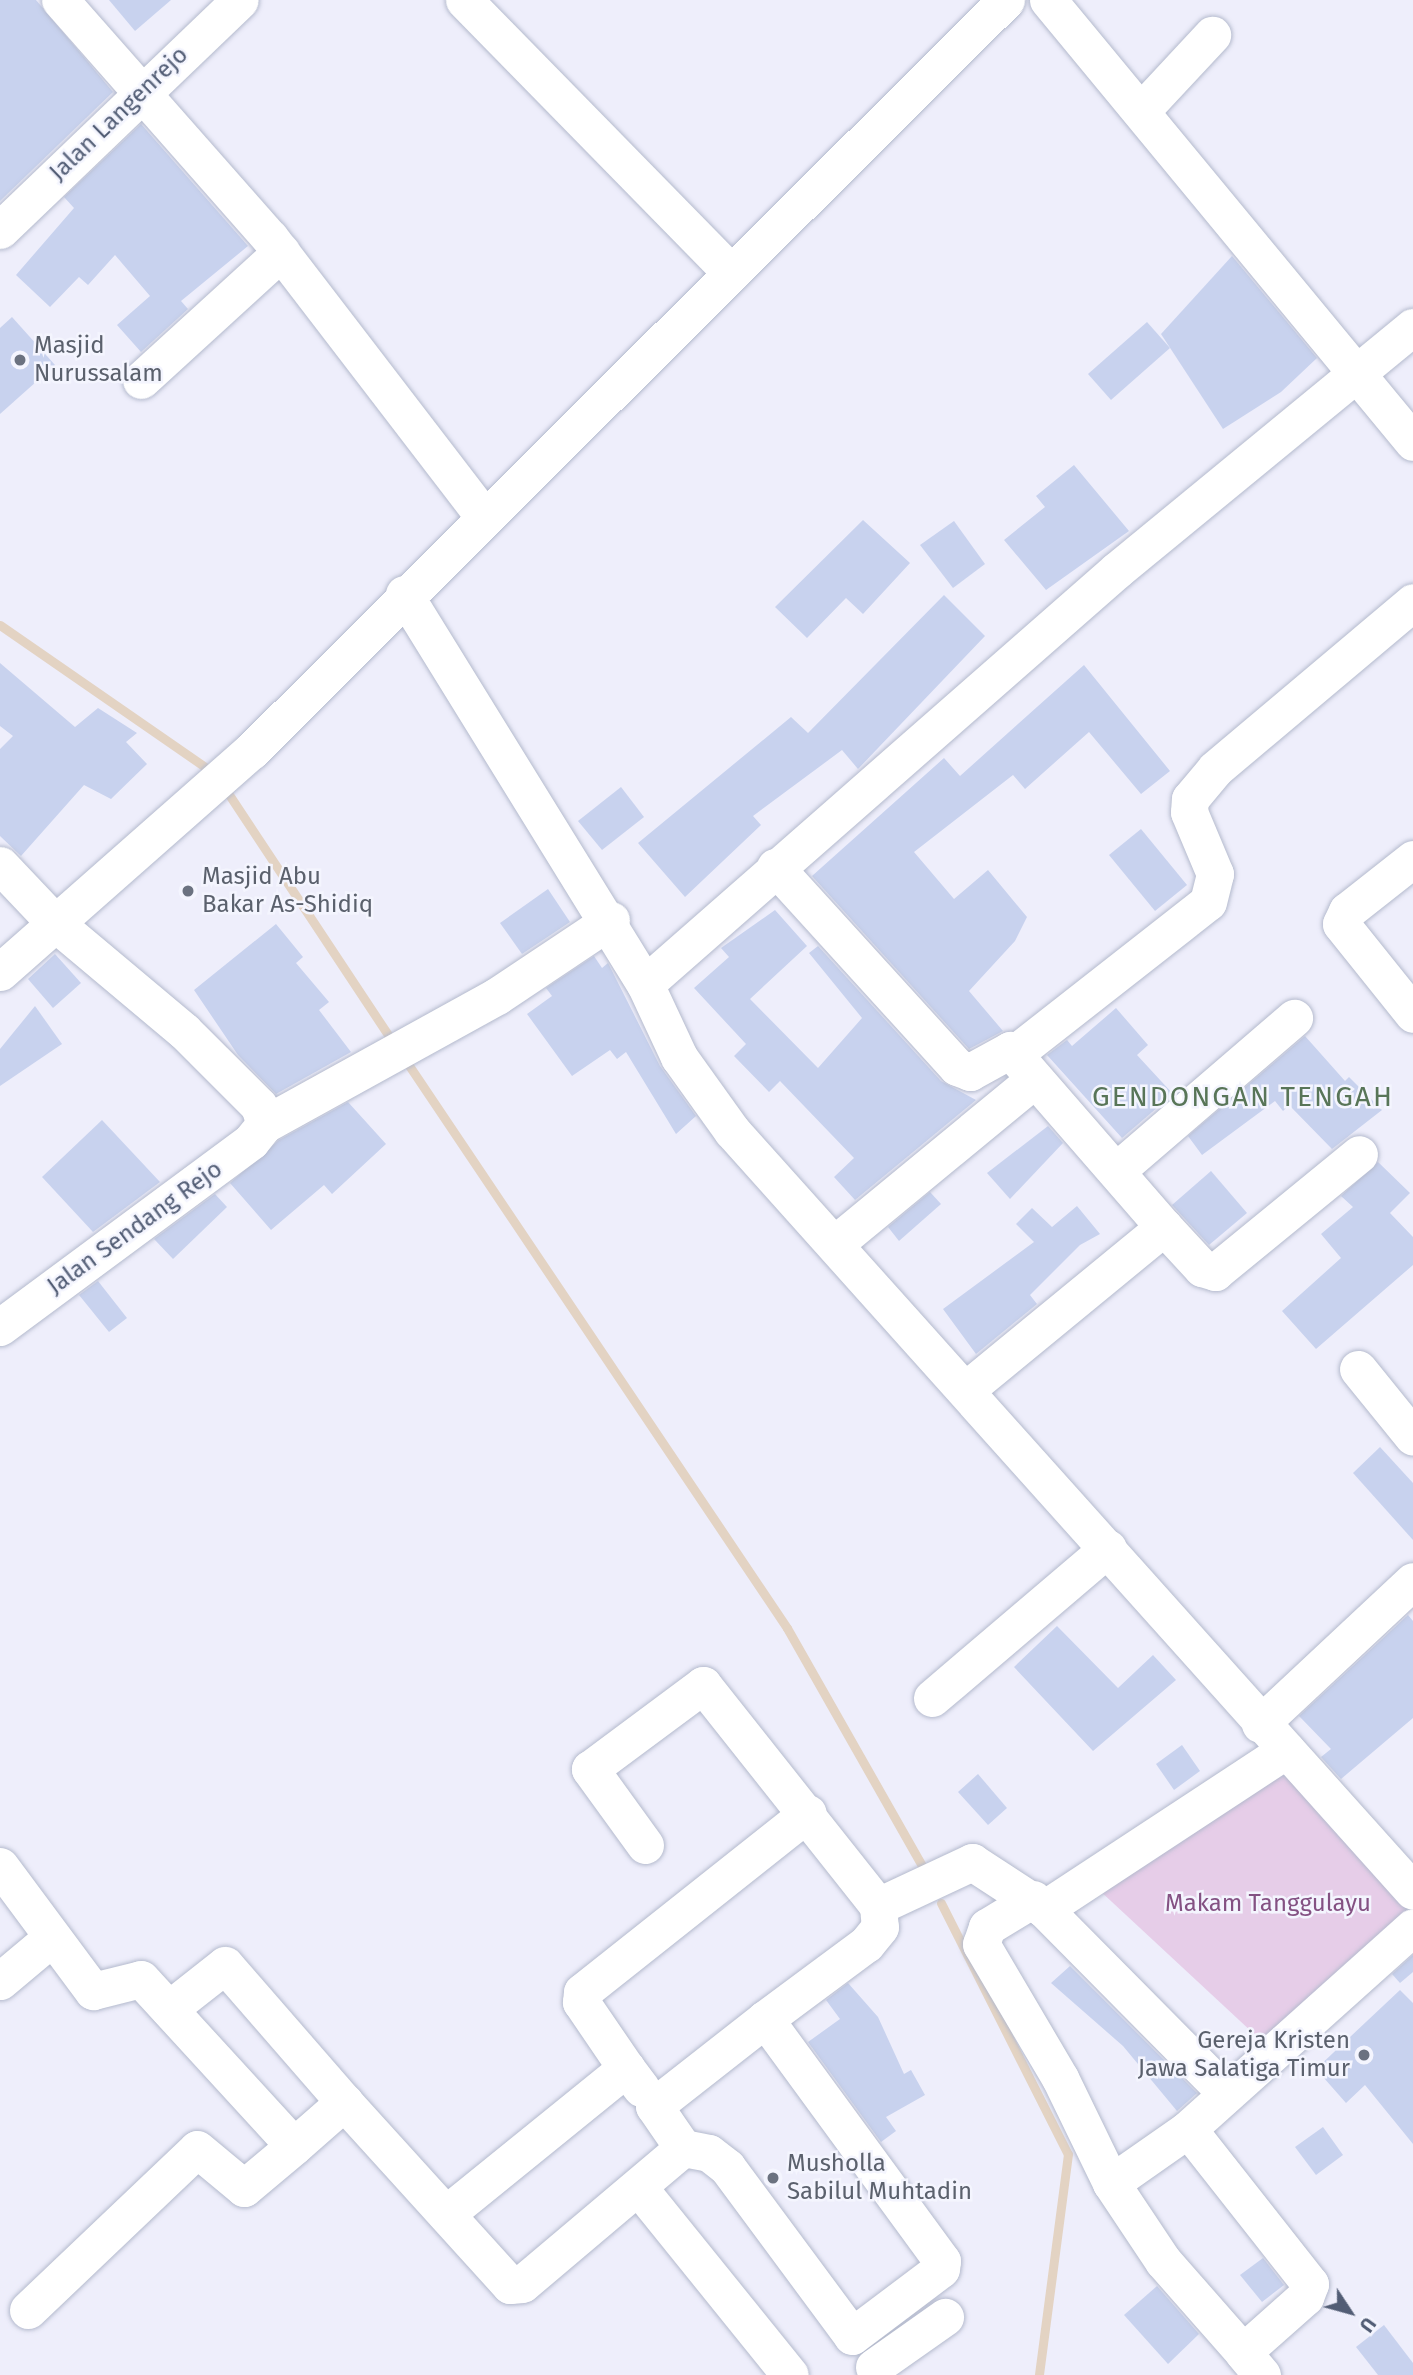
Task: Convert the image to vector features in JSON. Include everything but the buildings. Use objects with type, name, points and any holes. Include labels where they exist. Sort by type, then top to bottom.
[{"type":"street","points":[[60,0],[281,252],[484,517]]},
{"type":"street","name":"Jalan Langenrejo","points":[[0,230],[139,93],[240,0]]},
{"type":"street","points":[[464,0],[731,273]]},
{"type":"street","points":[[0,972],[54,922],[190,808],[251,751],[404,594],[1006,0]]},
{"type":"street","points":[[1048,0],[1142,110],[1413,442]]},
{"type":"street","points":[[1142,110],[1212,35]]},
{"type":"street","points":[[141,380],[281,252]]},
{"type":"street","points":[[645,984],[775,867],[1413,327]]},
{"type":"street","points":[[404,594],[611,920],[679,1057],[732,1131],[968,1388],[1260,1724],[1413,1891]]},
{"type":"street","points":[[836,1242],[1208,902],[1215,874],[1189,813],[1190,799],[1215,769],[1413,601]]},
{"type":"street","points":[[1413,859],[1347,911],[1341,924],[1413,1014]]},
{"type":"street","points":[[0,865],[54,922],[184,1031],[258,1106],[265,1124]]},
{"type":"street","points":[[775,867],[957,1067],[970,1072],[1004,1050],[1025,1067],[1206,1272],[1215,1272],[1359,1154]]},
{"type":"street","name":"Jalan Sendang Rejo","points":[[0,1327],[251,1141],[265,1124],[384,1054],[497,996],[611,920]]},
{"type":"street","points":[[1116,1171],[1294,1018]]},
{"type":"street","points":[[968,1388],[1164,1227]]},
{"type":"street","points":[[1358,1369],[1413,1437]]},
{"type":"street","points":[[933,1698],[1108,1548]]},
{"type":"street","points":[[1260,1724],[1413,1581]]},
{"type":"street","points":[[645,1845],[590,1769],[699,1685],[808,1813],[878,1906],[881,1921],[872,1939],[654,2106]]},
{"type":"street","points":[[1188,2129],[1310,2284],[1305,2297],[1253,2364],[1163,2261],[1111,2183],[1060,2078],[981,1944],[987,1927],[1039,1904],[1286,1750]]},
{"type":"street","points":[[808,1813],[582,1992],[581,2002],[683,2148],[727,2166],[852,2336],[869,2371],[945,2317]]},
{"type":"street","points":[[878,1906],[959,1863],[986,1867],[1039,1904],[1226,2093]]},
{"type":"street","points":[[0,1866],[50,1939],[93,1991],[141,1979],[294,2146]]},
{"type":"street","points":[[1111,2183],[1188,2129],[1413,1927]]},
{"type":"street","points":[[0,1981],[50,1939]]},
{"type":"street","points":[[169,2009],[225,1965],[344,2102],[446,2214],[517,2286],[639,2188],[683,2148]]},
{"type":"street","points":[[765,2019],[942,2260],[941,2269],[852,2336]]},
{"type":"street","points":[[446,2214],[626,2068]]},
{"type":"street","points":[[28,2310],[195,2150],[203,2150],[244,2188],[344,2102]]},
{"type":"street","points":[[639,2188],[790,2375]]},
{"type":"green space","name":"Makam Tanggulayu","points":[[1286,1766],[1413,1905],[1413,1914],[1267,2046],[1098,1889]]},
{"type":"waterway","points":[[0,625],[214,773]]},
{"type":"waterway","points":[[224,787],[394,1044]]},
{"type":"waterway","points":[[402,1055],[787,1628],[926,1873]]},
{"type":"waterway","points":[[941,1903],[1068,2154],[1039,2375]]},
{"type":"place","name":"Masjid Nurussalam","points":[[20,360]]},
{"type":"place","name":"Masjid Abu Bakar As-Shidiq","points":[[188,891]]},
{"type":"place","name":"Gereja Kristen Jawa Salatiga Timur","points":[[1364,2055]]},
{"type":"place","name":"Musholla Sabilul Muhtadin","points":[[773,2178]]},
{"type":"district","name":"GENDONGAN TENGAH","points":[[1243,1097]]}]
